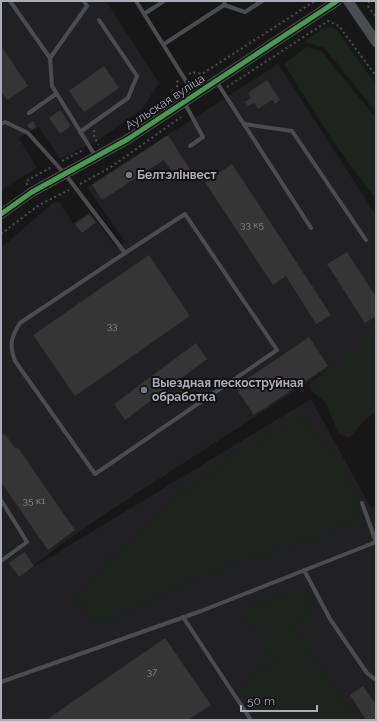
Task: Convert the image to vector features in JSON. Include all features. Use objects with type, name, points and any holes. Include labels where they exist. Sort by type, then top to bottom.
[{"type":"street","name":"Аульская вуліца","points":[[1,214],[32,192],[96,158],[337,1]]},
{"type":"street","points":[[348,1],[376,42]]},
{"type":"lane","points":[[10,1],[50,58],[52,86],[96,158]]},
{"type":"lane","points":[[50,58],[87,6],[84,1]]},
{"type":"lane","points":[[136,1],[164,44],[194,95]]},
{"type":"lane","points":[[144,14],[164,1]]},
{"type":"lane","points":[[164,44],[224,3],[245,12],[262,1]]},
{"type":"lane","points":[[80,132],[128,98],[137,76],[99,20]]},
{"type":"lane","points":[[216,80],[311,228]]},
{"type":"lane","points":[[29,113],[56,94]]},
{"type":"lane","points":[[184,101],[203,137],[190,146]]},
{"type":"lane","points":[[1,124],[5,122],[28,133],[65,174],[125,254]]},
{"type":"lane","points":[[244,124],[292,131],[366,240]]},
{"type":"lane","points":[[185,214],[277,350],[95,474],[15,361],[11,348],[14,333],[20,323],[125,254],[185,214]]},
{"type":"lane","points":[[1,500],[27,542],[1,561]]},
{"type":"lane","points":[[1,682],[183,617],[376,542],[362,503]]},
{"type":"lane","points":[[304,570],[330,619],[367,673],[376,680]]},
{"type":"lane","points":[[183,617],[251,720]]},
{"type":"path","points":[[172,99],[177,93],[177,82],[184,77],[192,72],[202,74],[315,1]]},
{"type":"path","points":[[369,1],[368,6],[376,17]]},
{"type":"path","points":[[222,90],[328,21],[340,26],[376,76]]},
{"type":"path","points":[[1,234],[40,204],[111,167],[189,111]]},
{"type":"path","points":[[92,124],[94,136],[100,146]]},
{"type":"shaded area","points":[[1,1],[106,1],[159,83],[142,109],[101,138],[60,159],[39,127],[19,138],[37,168],[1,190]]},
{"type":"shaded area","points":[[330,27],[337,30],[376,85],[376,112],[325,48],[304,42],[323,28]]},
{"type":"shaded area","points":[[307,47],[321,51],[376,118],[376,198],[339,149],[284,64]]},
{"type":"shaded area","points":[[278,64],[376,215],[376,336],[304,385],[105,514],[60,545],[27,571],[311,399],[371,508],[376,506],[376,720],[1,720],[1,248],[54,202],[59,202],[73,223],[90,212],[117,248],[125,242],[87,187]]},
{"type":"shaded area","points":[[376,330],[376,411],[366,419],[349,438],[338,433],[326,403],[311,390],[309,384]]},
{"type":"shaded area","points":[[303,419],[341,461],[355,493],[360,516],[325,535],[269,552],[181,585],[120,616],[94,622],[74,597],[126,544],[152,519],[208,474],[270,435]]},
{"type":"shaded area","points":[[290,592],[298,592],[306,596],[312,612],[294,627],[342,700],[346,700],[359,720],[258,720],[239,690],[243,681],[275,661],[245,617],[248,608]]},
{"type":"building","points":[[1,46],[28,86],[7,100],[1,91]]},
{"type":"building","points":[[104,66],[119,88],[84,112],[69,91]]},
{"type":"building","points":[[267,80],[280,100],[275,104],[272,100],[258,109],[254,103],[248,106],[245,102],[251,98],[248,93]]},
{"type":"building","points":[[60,110],[71,126],[60,134],[49,118]]},
{"type":"building","points":[[33,121],[36,127],[31,130],[27,125]]},
{"type":"building","points":[[168,135],[192,173],[179,182],[164,160],[102,200],[92,185]]},
{"type":"building","points":[[232,164],[331,315],[316,324],[286,276],[273,285],[205,182]]},
{"type":"building","points":[[89,214],[96,222],[82,233],[75,224]]},
{"type":"building","points":[[347,252],[376,297],[376,316],[365,323],[327,264]]},
{"type":"building","points":[[149,255],[190,316],[75,396],[33,335]]},
{"type":"building","points":[[309,337],[328,366],[254,415],[235,387]]},
{"type":"building","points":[[196,343],[207,359],[125,420],[114,404]]},
{"type":"building","points":[[4,433],[16,449],[18,448],[75,530],[48,550],[1,482],[1,436]]},
{"type":"building","points":[[25,552],[34,566],[19,577],[9,563]]},
{"type":"building","points":[[165,638],[211,705],[188,720],[46,720]]},
{"type":"building","points":[[363,686],[376,705],[376,718],[373,720],[366,720],[350,695]]},
{"type":"cycle path","points":[[1,214],[32,192],[128,139],[337,1]]},
{"type":"place","name":"Белтэлінвест","points":[[129,175]]},
{"type":"place","name":"Выездная пескоструйная обработка","points":[[144,390]]}]
